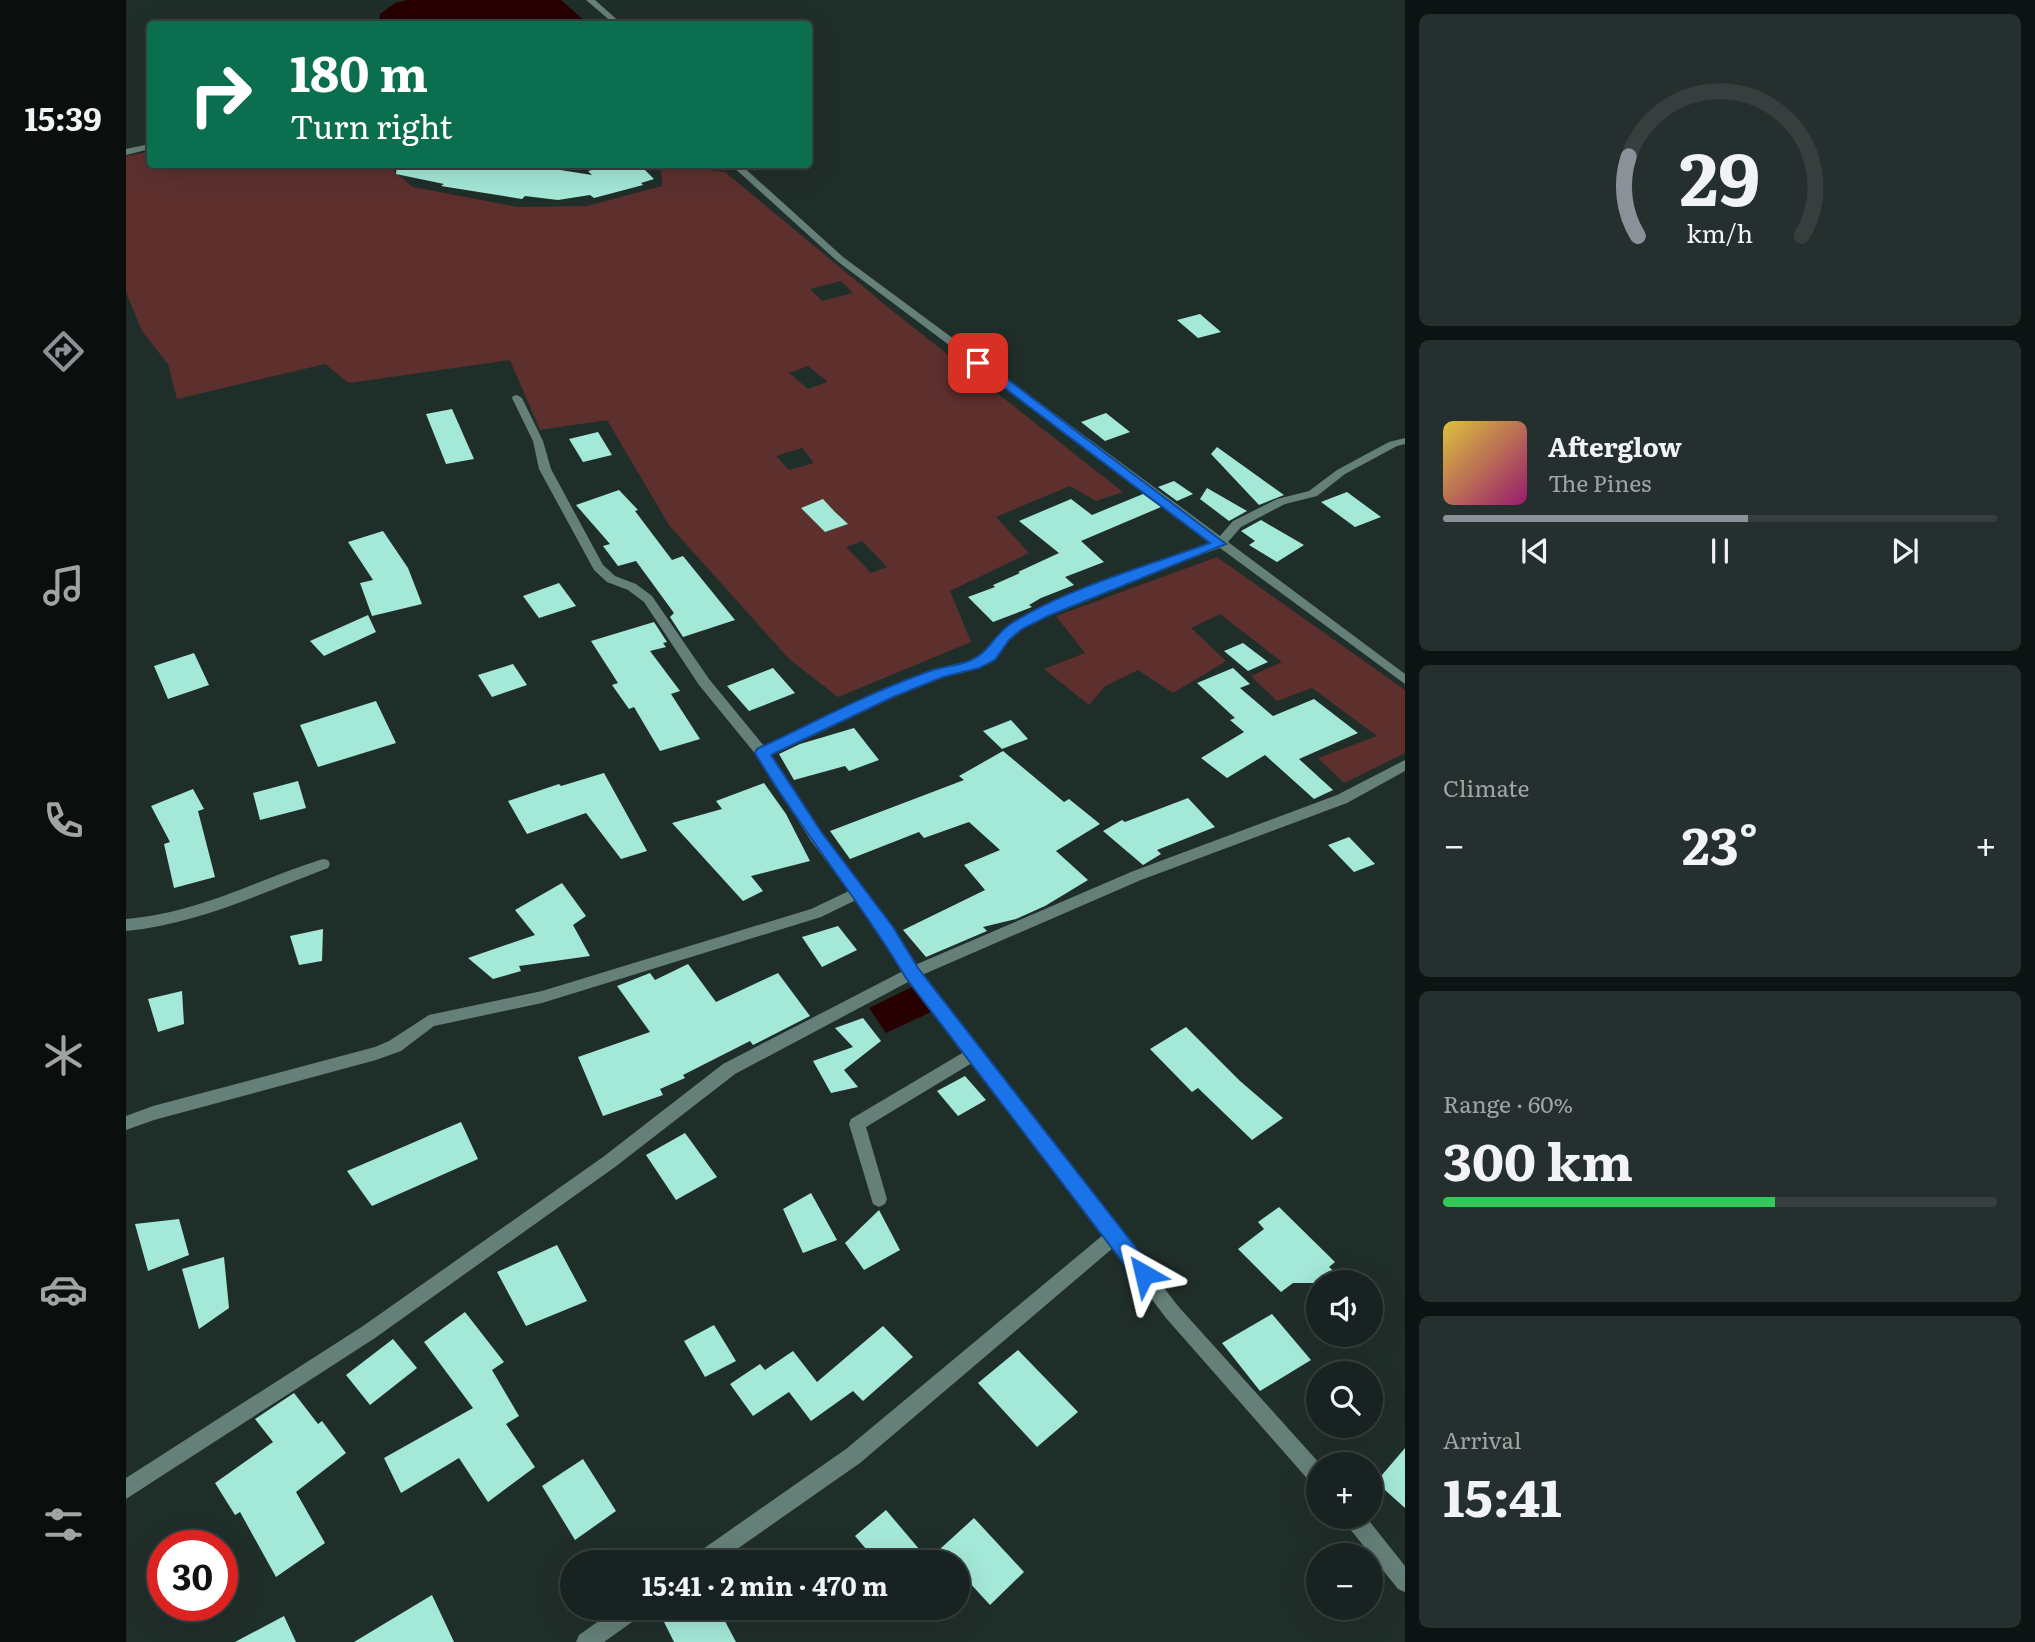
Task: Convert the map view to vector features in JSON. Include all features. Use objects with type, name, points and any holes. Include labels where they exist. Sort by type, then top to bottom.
[{"type":"street","points":[[590,0],[614,21]]},
{"type":"street","points":[[126,152],[147,148]]},
{"type":"street","points":[[738,168],[840,259],[1405,680]]},
{"type":"street","points":[[517,398],[538,441],[545,469],[598,567],[611,579],[632,587],[648,599],[704,682],[762,753],[816,837],[887,931],[912,973],[1172,1312],[1306,1463]]},
{"type":"street","points":[[762,753],[888,694],[939,674],[974,665],[990,656],[1004,637],[1017,626],[1082,595],[1220,544],[1237,524],[1281,501],[1314,494],[1341,472],[1393,444],[1405,441]]},
{"type":"street","points":[[126,1489],[369,1332],[609,1162],[729,1069],[912,973],[1136,876],[1342,799],[1405,765]]},
{"type":"street","points":[[126,925],[153,924],[212,907],[323,864]]},
{"type":"street","points":[[126,1123],[153,1113],[331,1067],[395,1046],[429,1021],[542,998],[816,913],[858,893]]},
{"type":"street","points":[[879,1199],[857,1124],[974,1054]]},
{"type":"street","points":[[718,1550],[853,1455],[1115,1236]]},
{"type":"street","points":[[1363,1529],[1405,1582]]},
{"type":"street","points":[[586,1642],[618,1620]]},
{"type":"shaded area","points":[[407,0],[561,0],[585,21],[379,21],[380,14],[395,3]]},
{"type":"shaded area","points":[[147,152],[147,168],[390,168],[413,187],[518,207],[587,206],[662,186],[661,168],[725,172],[895,313],[1123,492],[1096,501],[1070,486],[996,517],[1029,553],[950,591],[971,642],[838,697],[789,659],[669,525],[607,420],[540,430],[510,360],[349,383],[325,364],[177,399],[168,364],[142,331],[126,292],[126,156]],"holes":[[[841,281],[853,293],[822,301],[810,289]],[[808,366],[827,381],[827,382],[808,389],[789,373]],[[802,448],[814,463],[789,470],[776,456]],[[823,500],[847,524],[825,532],[801,508]],[[862,541],[887,567],[871,573],[846,547]]]},
{"type":"shaded area","points":[[1217,557],[1405,690],[1405,753],[1344,783],[1318,758],[1377,736],[1312,688],[1277,701],[1251,676],[1282,662],[1220,614],[1191,628],[1226,661],[1173,693],[1138,670],[1105,686],[1089,705],[1044,669],[1085,653],[1056,616]]},
{"type":"shaded area","points":[[912,987],[931,1012],[886,1033],[869,1008]]},
{"type":"building","points":[[397,168],[547,168],[592,175],[588,171],[601,168],[643,168],[654,179],[641,183],[643,185],[594,198],[590,195],[558,200],[525,196],[522,199],[441,186],[444,184],[396,174]]},
{"type":"building","points":[[1200,314],[1221,332],[1198,338],[1177,320]]},
{"type":"building","points":[[452,409],[474,459],[446,464],[426,414]]},
{"type":"building","points":[[1106,413],[1130,432],[1105,441],[1081,422]]},
{"type":"building","points":[[598,432],[612,455],[583,462],[569,439]]},
{"type":"building","points":[[1217,447],[1284,495],[1259,505],[1211,454]]},
{"type":"building","points":[[1174,481],[1193,494],[1177,501],[1158,487]]},
{"type":"building","points":[[1207,488],[1247,511],[1229,521],[1200,499]]},
{"type":"building","points":[[619,490],[638,510],[635,511],[672,560],[683,556],[735,620],[683,637],[670,617],[674,613],[636,561],[618,566],[603,546],[610,544],[576,505]]},
{"type":"building","points":[[1347,492],[1381,517],[1355,527],[1321,502]]},
{"type":"building","points":[[1143,494],[1161,507],[1081,541],[1104,562],[1065,577],[1074,585],[1041,598],[1029,605],[1032,607],[993,622],[968,597],[995,587],[993,585],[1059,553],[1019,521],[1071,499],[1092,515]]},
{"type":"building","points":[[823,499],[848,524],[825,532],[801,508]]},
{"type":"building","points":[[1261,520],[1304,545],[1277,562],[1249,545],[1255,541],[1241,531]]},
{"type":"building","points":[[383,531],[408,568],[422,604],[372,616],[360,583],[373,580],[348,542]]},
{"type":"building","points":[[559,583],[576,606],[539,618],[523,596]]},
{"type":"building","points":[[368,615],[376,632],[324,656],[310,641]]},
{"type":"building","points":[[654,622],[667,642],[663,643],[666,647],[650,651],[680,691],[671,694],[700,739],[660,751],[634,707],[629,709],[612,685],[618,683],[591,641]]},
{"type":"building","points":[[1243,643],[1268,662],[1248,671],[1224,651]]},
{"type":"building","points":[[194,653],[209,685],[168,699],[154,666]]},
{"type":"building","points":[[513,664],[527,685],[492,697],[478,675]]},
{"type":"building","points":[[773,668],[795,693],[749,711],[727,686]]},
{"type":"building","points":[[1233,668],[1250,684],[1240,688],[1273,716],[1314,699],[1358,733],[1299,759],[1333,790],[1314,799],[1265,755],[1227,778],[1201,758],[1244,732],[1230,720],[1235,718],[1197,683]]},
{"type":"building","points":[[376,701],[396,743],[318,767],[300,725]]},
{"type":"building","points":[[1011,720],[1028,739],[1002,749],[983,731]]},
{"type":"building","points":[[854,728],[879,760],[849,771],[845,766],[794,780],[779,754],[800,744]]},
{"type":"building","points":[[1003,751],[1064,802],[1069,799],[1100,824],[1056,851],[1088,880],[1045,906],[1016,919],[983,927],[987,931],[926,957],[903,930],[985,890],[964,865],[1000,850],[969,822],[924,838],[919,832],[850,859],[830,831],[964,780],[959,776]]},
{"type":"building","points":[[604,773],[647,851],[621,859],[586,813],[527,834],[508,801],[559,784],[561,786]]},
{"type":"building","points":[[298,781],[306,808],[260,820],[253,793]]},
{"type":"building","points":[[764,783],[786,814],[810,861],[751,876],[763,891],[743,901],[672,823],[722,809],[716,801]]},
{"type":"building","points":[[193,789],[204,809],[198,811],[215,877],[174,888],[164,844],[170,842],[151,806]]},
{"type":"building","points":[[1188,798],[1215,827],[1157,850],[1161,854],[1143,865],[1103,831],[1122,820],[1125,822]]},
{"type":"building","points":[[1349,837],[1375,864],[1354,872],[1328,845]]},
{"type":"building","points":[[562,883],[586,916],[573,925],[590,956],[519,966],[521,971],[493,979],[468,958],[535,935],[515,910]]},
{"type":"building","points":[[838,926],[857,950],[822,967],[802,937]]},
{"type":"building","points":[[323,929],[322,961],[299,965],[290,936]]},
{"type":"building","points":[[688,964],[716,1002],[778,973],[810,1016],[753,1045],[750,1041],[683,1075],[685,1078],[660,1089],[663,1095],[603,1116],[578,1057],[650,1032],[617,986],[650,973],[655,980]]},
{"type":"building","points":[[182,991],[184,1024],[158,1032],[148,999]]},
{"type":"building","points":[[863,1018],[881,1041],[844,1070],[858,1087],[831,1093],[813,1061],[853,1047],[835,1028]]},
{"type":"building","points":[[1186,1027],[1240,1081],[1283,1118],[1252,1140],[1198,1088],[1192,1092],[1150,1049]]},
{"type":"building","points":[[965,1076],[986,1100],[958,1116],[937,1091]]},
{"type":"building","points":[[461,1122],[478,1159],[372,1206],[347,1171]]},
{"type":"building","points":[[685,1133],[717,1177],[676,1200],[646,1155]]},
{"type":"building","points":[[811,1193],[837,1240],[803,1253],[783,1209]]},
{"type":"building","points":[[1279,1207],[1335,1262],[1329,1267],[1332,1270],[1306,1270],[1306,1283],[1293,1283],[1281,1292],[1238,1249],[1264,1229],[1258,1222]]},
{"type":"building","points":[[879,1210],[900,1250],[864,1270],[845,1243]]},
{"type":"building","points":[[179,1219],[189,1255],[148,1271],[135,1224]]},
{"type":"building","points":[[557,1245],[587,1301],[526,1326],[497,1272]]},
{"type":"building","points":[[224,1257],[229,1308],[199,1329],[182,1269]]},
{"type":"building","points":[[465,1312],[504,1362],[492,1370],[519,1416],[506,1424],[535,1467],[488,1502],[459,1458],[401,1493],[384,1458],[473,1408],[424,1342]]},
{"type":"building","points":[[1272,1314],[1311,1360],[1260,1391],[1222,1343]]},
{"type":"building","points":[[714,1325],[736,1361],[705,1377],[684,1341]]},
{"type":"building","points":[[883,1326],[913,1357],[863,1401],[853,1391],[811,1421],[789,1392],[753,1416],[730,1384],[760,1364],[765,1370],[793,1351],[817,1382]]},
{"type":"building","points":[[393,1339],[417,1368],[370,1405],[346,1375]]},
{"type":"building","points":[[1018,1350],[1078,1412],[1037,1447],[978,1383]]},
{"type":"building","points":[[294,1393],[318,1424],[322,1421],[346,1453],[296,1492],[325,1543],[276,1577],[240,1512],[235,1515],[215,1483],[273,1442],[255,1419]]},
{"type":"building","points":[[1405,1448],[1405,1508],[1383,1488],[1383,1474]]},
{"type":"building","points":[[583,1459],[616,1511],[575,1540],[542,1486]]},
{"type":"building","points":[[886,1510],[920,1550],[867,1550],[855,1536]]},
{"type":"building","points":[[974,1518],[1024,1572],[990,1605],[970,1583],[970,1550],[940,1549]]},
{"type":"building","points":[[432,1595],[454,1642],[354,1642]]},
{"type":"building","points":[[284,1616],[296,1642],[235,1642]]},
{"type":"building","points":[[663,1620],[724,1620],[736,1642],[674,1642]]},
{"type":"route","points":[[978,363],[1220,544],[1082,595],[1017,626],[1004,637],[990,656],[974,665],[939,674],[888,694],[762,753],[816,837],[887,931],[912,973],[1144,1274]]}]
